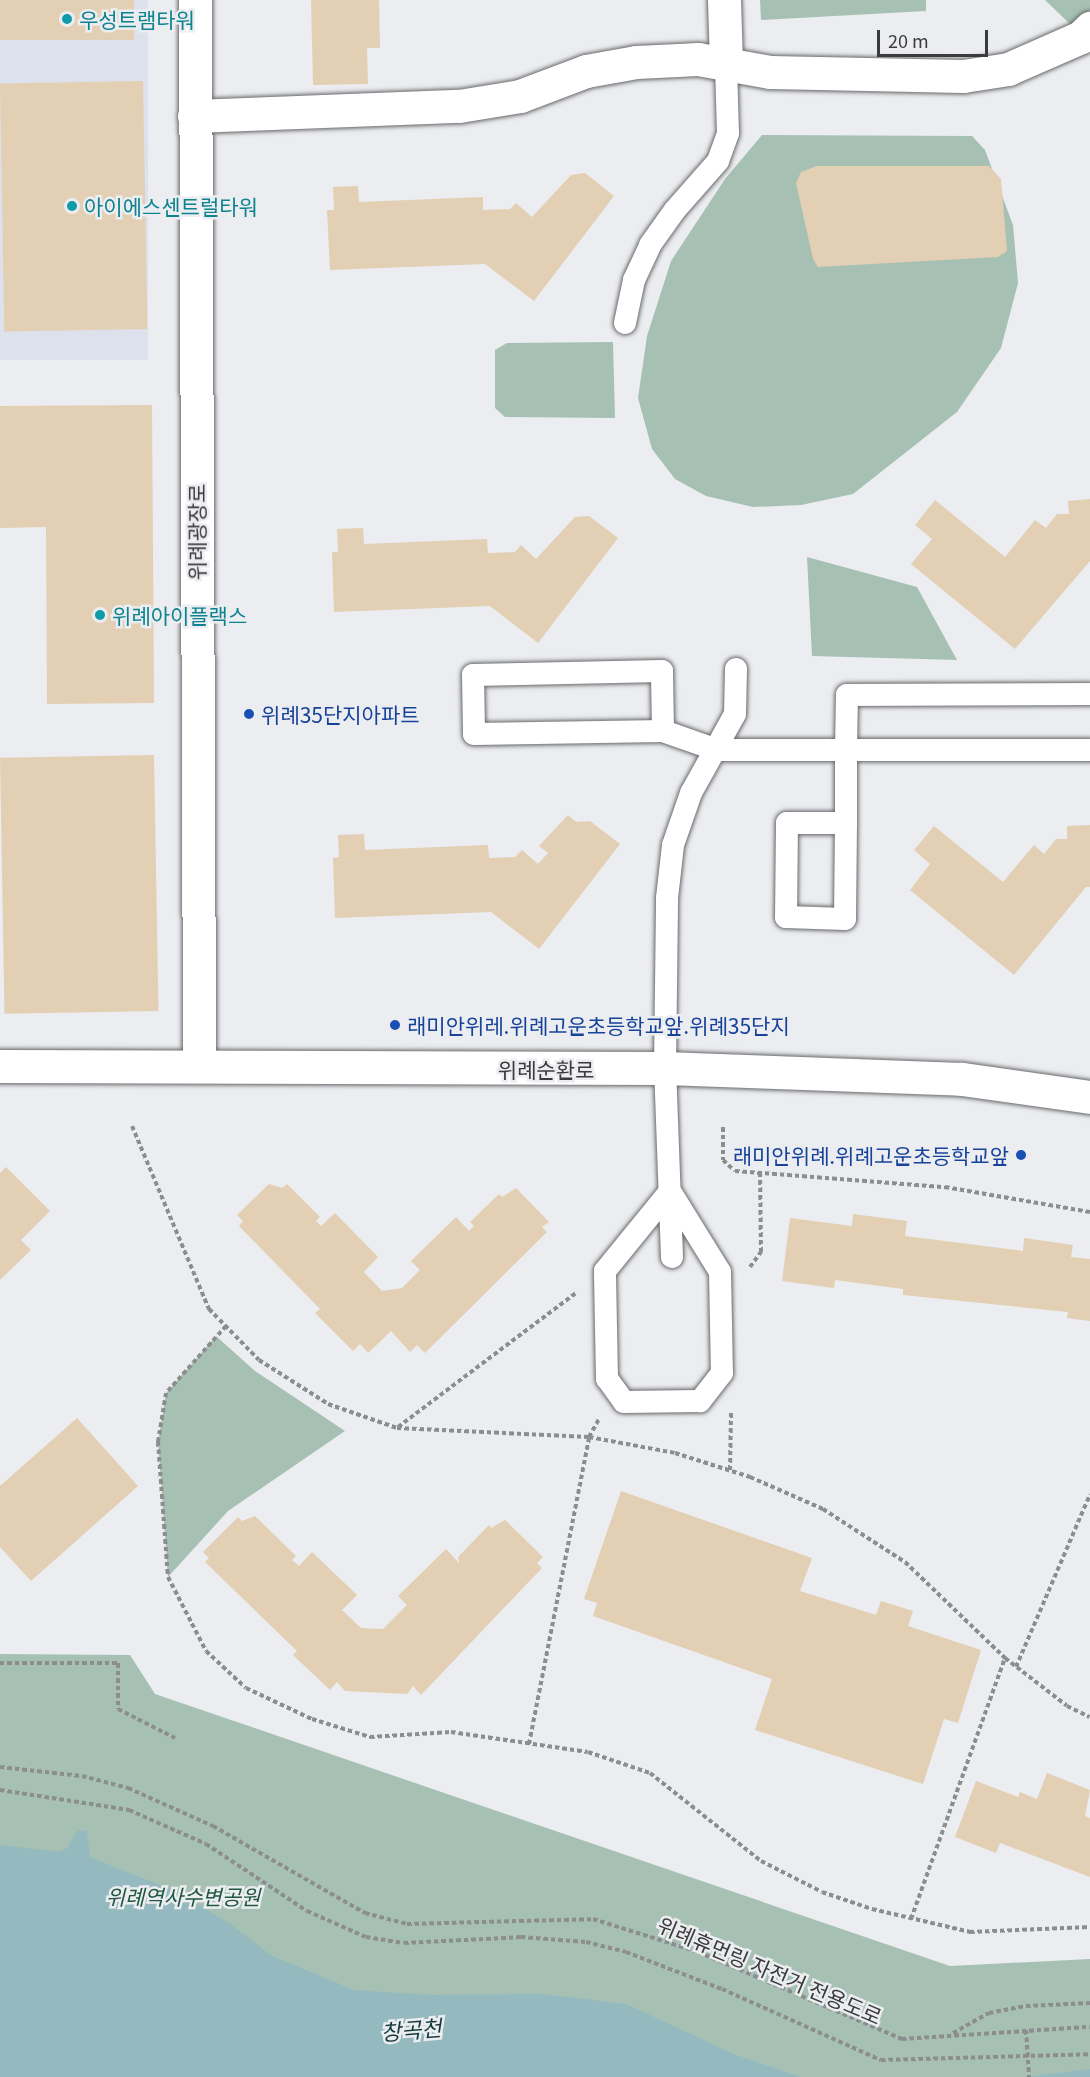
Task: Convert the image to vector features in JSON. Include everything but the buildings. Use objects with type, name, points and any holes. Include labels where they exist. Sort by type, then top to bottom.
[{"type":"street","name":"위례광장로","points":[[195,0],[199,1065]]},
{"type":"street","points":[[724,0],[726,64]]},
{"type":"street","points":[[194,116],[459,106],[520,96],[586,71],[636,62],[698,59],[770,72],[963,76],[1008,69],[1081,38],[1090,28]]},
{"type":"street","name":"위례순환로","points":[[0,1066],[665,1068],[962,1078],[1090,1097]]},
{"type":"lane","points":[[625,323],[634,280],[651,245],[675,210],[718,161],[728,133],[726,64]]},
{"type":"lane","points":[[672,1257],[665,1068],[667,898],[673,845],[690,794],[717,750],[735,714],[736,669]]},
{"type":"lane","points":[[663,731],[662,671],[473,675],[474,734],[663,731],[717,750],[1090,750]]},
{"type":"lane","points":[[846,823],[787,823],[786,917],[845,919],[846,823],[846,750],[847,695],[1090,694]]},
{"type":"lane","points":[[670,1191],[720,1272],[722,1373],[700,1401],[624,1402],[607,1379],[604,1271],[670,1191]]},
{"type":"path","points":[[132,1126],[208,1310],[259,1360],[328,1404],[397,1428],[589,1437],[675,1453],[750,1477],[823,1509],[905,1563],[1005,1658],[1067,1706],[1090,1717]]},
{"type":"path","points":[[723,1127],[723,1160],[735,1171],[945,1187],[1090,1212]]},
{"type":"path","points":[[397,1428],[604,1271]]},
{"type":"path","points":[[226,1326],[165,1393],[158,1442],[168,1576],[206,1651],[246,1688],[312,1719],[370,1737],[451,1732],[588,1752],[650,1773],[761,1861],[822,1892],[911,1919],[970,1932],[1090,1927]]},
{"type":"path","points":[[529,1744],[589,1437]]},
{"type":"path","points":[[1016,1667],[1090,1494]]},
{"type":"path","points":[[911,1919],[1005,1658]]},
{"type":"path","points":[[0,1663],[118,1663],[118,1709],[175,1738]]},
{"type":"path","name":"위례휴먼링 자전거 전용도로","points":[[0,1767],[62,1772],[128,1788],[213,1826],[365,1913],[416,1924],[499,1919],[592,1919],[698,1952],[902,2039],[950,2034],[989,2013],[1026,2006],[1090,2003]]},
{"type":"path","points":[[0,1790],[129,1810],[206,1844],[307,1911],[366,1937],[404,1943],[521,1937],[586,1942],[626,1952],[722,1989],[881,2060],[1090,2054]]},
{"type":"path","points":[[950,2034],[1090,2027]]},
{"type":"path","points":[[1026,2030],[1029,2077]]},
{"type":"shaded area","name":"아이에스센트럴타워","points":[[0,0],[148,0],[148,360],[0,360]]},
{"type":"green space","points":[[760,0],[926,0],[926,11],[761,20]]},
{"type":"green space","points":[[1045,0],[1090,0],[1090,10],[1073,27]]},
{"type":"green space","points":[[762,135],[972,136],[985,150],[1013,225],[1018,283],[1001,348],[957,412],[853,494],[801,505],[753,507],[706,496],[675,479],[652,449],[638,398],[647,336],[671,261],[725,179]]},
{"type":"green space","points":[[613,342],[615,418],[505,417],[495,408],[495,350],[507,343]]},
{"type":"green space","points":[[807,557],[917,587],[957,660],[812,656]]},
{"type":"green space","points":[[216,1336],[255,1371],[345,1431],[228,1511],[168,1577],[158,1442],[166,1393]]},
{"type":"green space","name":"위례역사수변공원","points":[[0,1654],[130,1655],[155,1694],[950,1966],[1090,1959],[1090,2077],[0,2077]]},
{"type":"water","name":"창곡천","points":[[78,1830],[87,1831],[90,1857],[177,1892],[229,1923],[272,1956],[354,1990],[431,1995],[543,1994],[626,2004],[736,2055],[801,2077],[0,2077],[0,1845],[60,1852],[67,1848]]},
{"type":"water","points":[[1090,2069],[1090,2077],[1024,2077]]},
{"type":"place","name":"우성트램타워","points":[[67,19]]},
{"type":"place","name":"아이에스센트럴타워","points":[[72,206]]},
{"type":"place","name":"위례아이플랙스","points":[[100,615]]},
{"type":"place","name":"위례35단지아파트","points":[[249,714]]},
{"type":"place","name":"래미안위레.위례고운초등학교앞.위례35단지","points":[[395,1025]]},
{"type":"place","name":"래미안위례.위례고운초등학교앞","points":[[1021,1155]]}]
